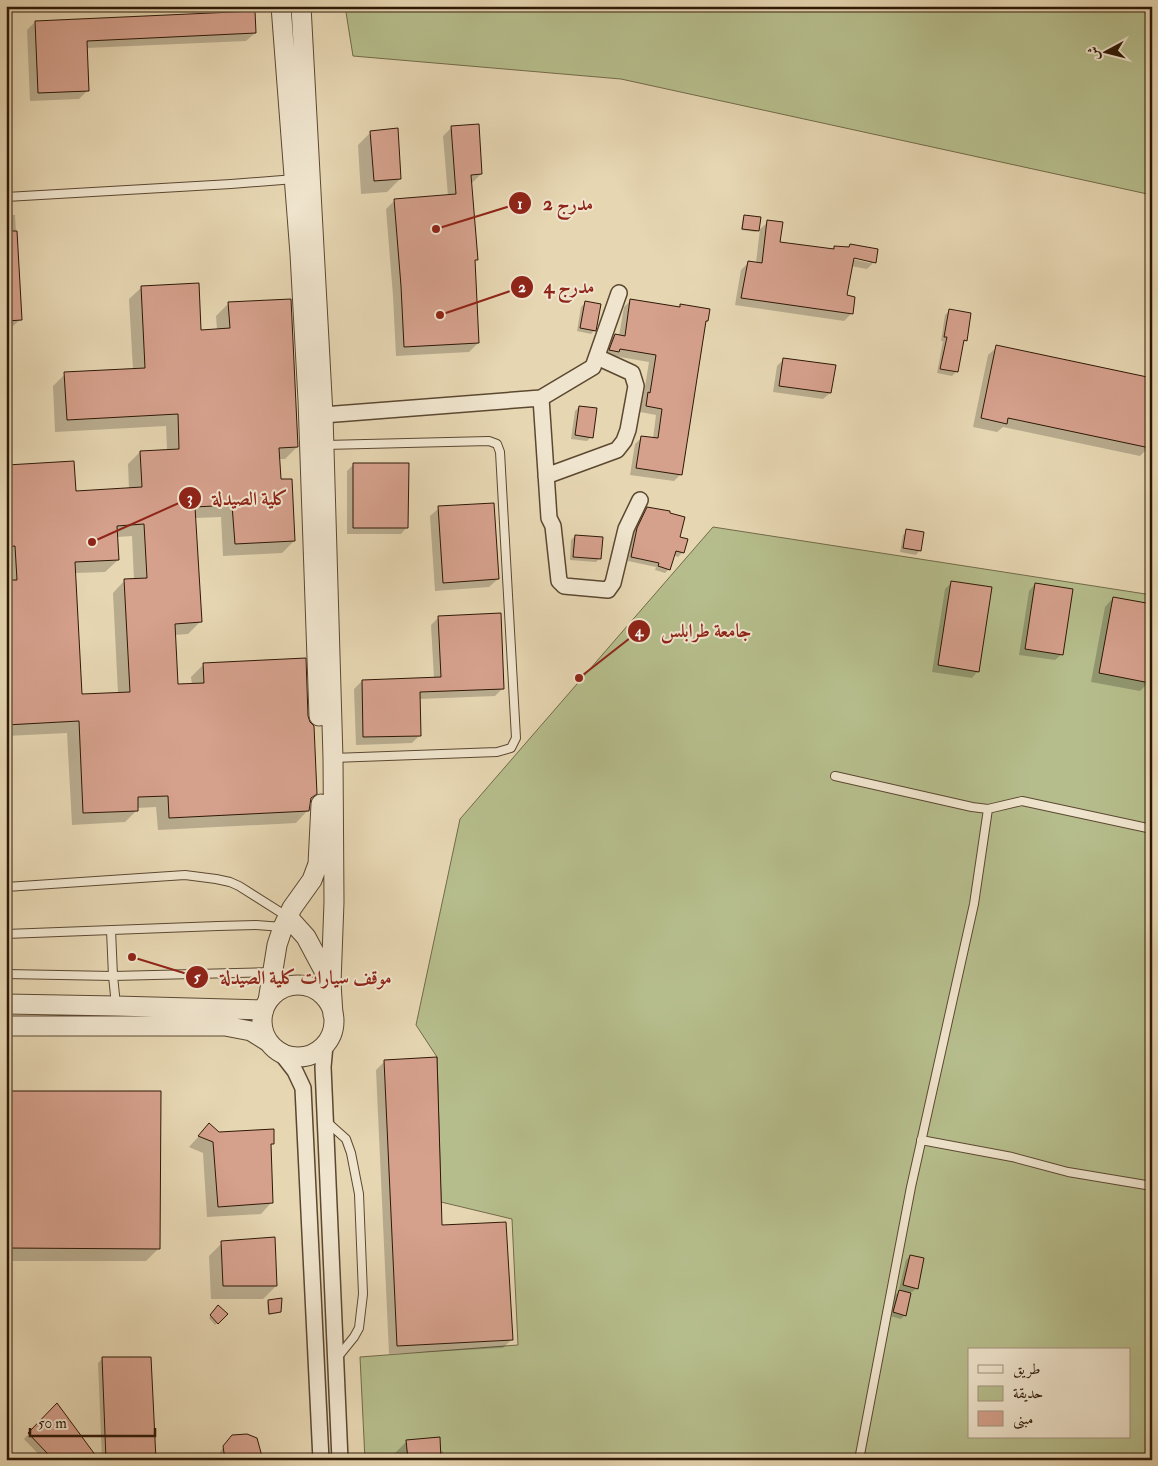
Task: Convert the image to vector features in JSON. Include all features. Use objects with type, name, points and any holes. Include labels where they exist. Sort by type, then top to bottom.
[{"type":"street","points":[[281,6],[308,400],[322,810],[318,864],[312,880],[292,908],[277,945],[262,1020],[263,1031],[295,1071],[303,1088],[320,1460]]},
{"type":"street","points":[[301,6],[323,415],[333,758],[334,902],[331,983],[333,1015],[332,1031],[325,1045],[324,1067],[340,1460]]},
{"type":"street","points":[[323,415],[541,398],[593,367],[619,293]]},
{"type":"street","points":[[546,476],[617,450],[624,441],[628,430],[636,386],[632,374],[598,357]]},
{"type":"street","points":[[541,398],[549,518],[553,526],[559,581],[564,586],[608,590],[613,583],[626,529],[640,500]]},
{"type":"street","points":[[286,922],[306,937],[331,983]]},
{"type":"street","points":[[266,1006],[275,994],[284,988],[304,986],[322,996],[329,1004],[333,1015]]},
{"type":"street","points":[[6,1004],[266,1006]]},
{"type":"street","points":[[6,1026],[225,1026],[252,1031],[274,1047],[296,1058],[312,1055],[325,1045]]},
{"type":"lane","points":[[6,197],[294,180]]},
{"type":"lane","points":[[324,445],[489,441],[497,444],[500,452],[516,738],[511,748],[498,752],[333,758]]},
{"type":"lane","points":[[836,776],[972,807],[988,809],[1022,801],[1152,828]]},
{"type":"lane","points":[[859,1460],[911,1187],[974,904],[988,809]]},
{"type":"lane","points":[[6,887],[185,875],[216,879],[239,886],[286,922]]},
{"type":"lane","points":[[6,934],[256,925],[286,922]]},
{"type":"lane","points":[[110,930],[116,1006]]},
{"type":"lane","points":[[6,974],[113,976],[272,972]]},
{"type":"lane","points":[[326,1121],[346,1139],[359,1194],[363,1294],[358,1328],[354,1337],[336,1359]]},
{"type":"lane","points":[[921,1140],[1012,1158],[1068,1172],[1152,1186]]},
{"type":"green space","points":[[345,6],[1152,6],[1152,195],[621,79],[353,56]]},
{"type":"green space","points":[[713,527],[1152,595],[1152,1460],[365,1460],[360,1357],[518,1345],[512,1219],[441,1202],[437,1057],[416,1025],[460,819]]},
{"type":"building","points":[[255,11],[256,33],[87,41],[89,91],[38,93],[35,21]]},
{"type":"building","points":[[479,124],[482,174],[471,175],[478,260],[475,260],[479,343],[404,347],[394,199],[456,194],[451,126]]},
{"type":"building","points":[[398,128],[401,179],[374,181],[370,131]]},
{"type":"building","points":[[744,215],[761,217],[759,231],[742,229]]},
{"type":"building","points":[[767,220],[783,222],[780,242],[834,249],[834,246],[849,247],[850,244],[878,249],[876,263],[854,258],[847,295],[855,297],[853,314],[741,298],[748,261],[762,263]]},
{"type":"building","points":[[6,231],[17,231],[22,320],[6,321]]},
{"type":"building","points":[[199,283],[201,330],[230,328],[228,302],[291,299],[298,447],[279,448],[281,479],[292,479],[295,541],[235,544],[232,505],[195,507],[202,622],[175,624],[178,684],[204,683],[203,663],[306,658],[308,716],[314,726],[317,794],[311,798],[309,811],[169,818],[168,796],[138,797],[138,811],[83,813],[79,721],[6,725],[6,580],[17,580],[15,546],[6,547],[7,465],[74,461],[76,491],[142,487],[140,451],[179,449],[178,414],[67,420],[64,372],[145,368],[141,286]],"holes":[[[144,524],[147,578],[124,579],[130,692],[82,694],[75,562],[119,560],[117,526]]]},
{"type":"building","points":[[630,299],[680,307],[680,304],[710,309],[708,321],[706,321],[682,475],[636,468],[641,436],[658,438],[662,409],[646,406],[656,355],[620,349],[619,352],[609,350],[615,334],[625,336]]},
{"type":"building","points":[[585,301],[601,304],[596,331],[580,328]]},
{"type":"building","points":[[949,309],[971,313],[967,341],[964,340],[958,372],[940,369],[947,337],[944,337]]},
{"type":"building","points":[[996,345],[1152,378],[1152,439],[1150,448],[1008,418],[1007,424],[981,418]]},
{"type":"building","points":[[783,358],[836,365],[831,393],[779,386]]},
{"type":"building","points":[[579,406],[597,408],[593,438],[575,435]]},
{"type":"building","points":[[353,463],[409,463],[408,528],[353,528]]},
{"type":"building","points":[[494,503],[499,579],[443,583],[438,506]]},
{"type":"building","points":[[647,507],[670,511],[670,513],[685,517],[680,537],[688,539],[684,553],[676,551],[670,570],[658,566],[659,563],[631,557],[637,528]]},
{"type":"building","points":[[906,529],[924,532],[921,551],[903,548]]},
{"type":"building","points":[[575,535],[603,537],[601,559],[573,557]]},
{"type":"building","points":[[951,581],[992,587],[979,672],[938,665]]},
{"type":"building","points":[[1035,583],[1073,589],[1063,655],[1025,649]]},
{"type":"building","points":[[1113,597],[1152,604],[1152,675],[1150,683],[1099,673]]},
{"type":"building","points":[[501,613],[504,689],[420,692],[421,736],[363,737],[362,680],[441,677],[438,616]]},
{"type":"building","points":[[437,1057],[442,1225],[506,1222],[513,1340],[397,1346],[384,1060]]},
{"type":"building","points":[[6,1091],[161,1091],[160,1249],[6,1248]]},
{"type":"building","points":[[209,1123],[219,1132],[274,1129],[274,1144],[271,1144],[273,1203],[218,1207],[213,1142],[198,1136]]},
{"type":"building","points":[[275,1237],[277,1286],[223,1286],[221,1241]]},
{"type":"building","points":[[910,1255],[924,1258],[918,1289],[903,1285]]},
{"type":"building","points":[[899,1290],[911,1293],[906,1316],[893,1312]]},
{"type":"building","points":[[282,1298],[281,1312],[269,1314],[268,1300]]},
{"type":"building","points":[[218,1305],[228,1314],[218,1324],[210,1315]]},
{"type":"building","points":[[102,1357],[151,1357],[156,1460],[106,1460]]},
{"type":"building","points":[[57,1403],[99,1460],[51,1460],[28,1433]]},
{"type":"building","points":[[247,1434],[257,1438],[263,1460],[225,1460],[223,1446],[232,1435]]},
{"type":"building","points":[[440,1437],[441,1460],[408,1460],[406,1440]]},
{"type":"place","name":"مدرج 2","points":[[436,229]]},
{"type":"place","name":"مدرج 4","points":[[440,315]]},
{"type":"place","name":"كلية الصيدلة","points":[[92,542]]},
{"type":"place","name":"جامعة طرابلس","points":[[579,678]]},
{"type":"place","name":"موقف سيارات كلية الصيدلة","points":[[132,957]]}]
